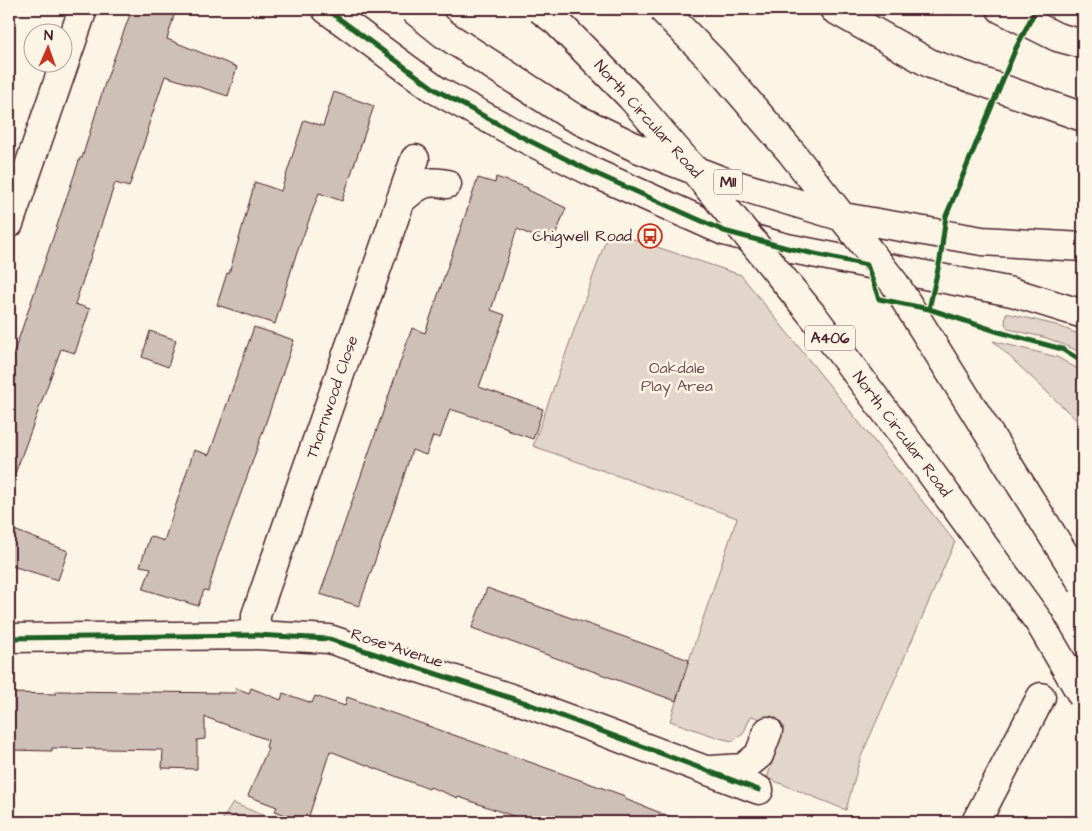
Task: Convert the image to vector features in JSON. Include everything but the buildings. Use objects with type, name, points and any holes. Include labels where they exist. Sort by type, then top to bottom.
[{"type":"main road","points":[[9,224],[83,9]]},
{"type":"main road","points":[[326,9],[436,90],[522,137],[588,170],[724,231],[786,248],[1012,292],[1083,314]]},
{"type":"main road","name":"M11","points":[[413,9],[444,34],[570,116],[637,148],[720,180],[843,217],[982,241],[1083,247]]},
{"type":"main road","name":"North Circular Road","points":[[540,9],[557,22],[631,97],[699,176],[814,317],[918,455],[1033,614],[1083,697]]},
{"type":"main road","points":[[662,9],[712,60],[791,152],[895,284],[1083,584]]},
{"type":"main road","points":[[834,9],[931,64],[1083,117]]},
{"type":"main road","points":[[1001,9],[1056,37],[1083,44]]},
{"type":"main road","name":"Thornwood Close","points":[[256,635],[256,615],[415,159]]},
{"type":"main road","points":[[400,201],[417,186],[432,181],[447,184]]},
{"type":"main road","name":"Rose Avenue","points":[[9,638],[256,635],[329,638],[526,702],[759,790]]},
{"type":"main road","points":[[976,822],[1040,697]]},
{"type":"main road","name":"Rose Avenue","points":[[710,771],[743,768],[759,755],[768,731]]},
{"type":"green space","name":"Oakdale Play Area","points":[[609,231],[741,275],[955,542],[860,759],[846,810],[767,778],[784,726],[751,716],[743,734],[732,741],[670,721],[737,518],[533,446]]},
{"type":"green space","points":[[1006,313],[1056,325],[1083,336],[1083,353],[1047,338],[1009,329],[1005,324]]},
{"type":"green space","points":[[993,341],[1057,357],[1083,372],[1083,426]]},
{"type":"green space","points":[[233,803],[280,822],[221,822]]},
{"type":"cycle path","points":[[326,9],[436,90],[522,137],[588,170],[724,231],[787,248],[867,265],[879,299],[929,309],[999,332],[1062,349],[1083,362]]},
{"type":"cycle path","points":[[929,309],[940,260],[946,216],[1016,48],[1036,9]]},
{"type":"cycle path","points":[[9,638],[256,635],[329,639],[526,703],[759,790]]},
{"type":"place","name":"Chigwell Road","points":[[650,236]]}]
